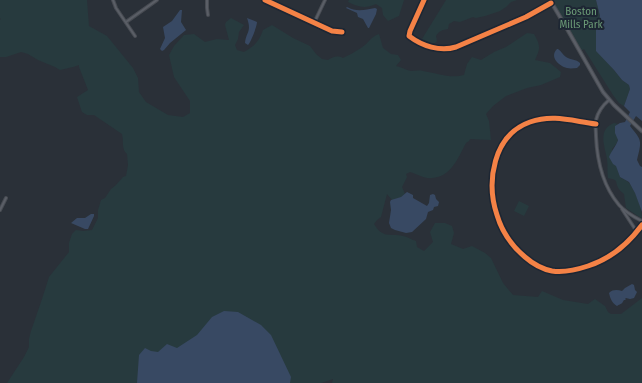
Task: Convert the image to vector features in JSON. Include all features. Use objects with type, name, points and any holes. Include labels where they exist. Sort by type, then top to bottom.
[{"type":"street","points":[[113,0],[116,8],[135,36]]},
{"type":"street","points":[[126,22],[157,0]]},
{"type":"street","points":[[207,0],[208,15]]},
{"type":"street","points":[[265,0],[332,31],[342,32]]},
{"type":"street","points":[[314,23],[325,0]]},
{"type":"street","points":[[424,0],[409,36],[410,38],[437,49],[456,47],[526,17],[551,2],[609,100],[621,113],[641,130]]},
{"type":"street","points":[[609,100],[601,109],[596,119],[596,145],[601,170],[617,203],[630,214],[642,221]]},
{"type":"street","points":[[596,124],[566,119],[545,118],[521,126],[509,135],[503,142],[493,171],[492,194],[497,216],[509,239],[522,254],[540,267],[555,271],[580,268],[600,261],[626,244],[642,224]]},
{"type":"street","points":[[0,210],[6,198]]},
{"type":"street","points":[[622,208],[637,232]]},
{"type":"green space","points":[[0,0],[87,0],[89,26],[107,36],[133,68],[138,78],[139,92],[146,102],[168,115],[183,117],[190,113],[190,101],[174,77],[169,55],[174,46],[184,35],[194,34],[205,42],[217,39],[229,40],[225,25],[231,18],[244,25],[239,32],[235,45],[237,50],[244,52],[256,43],[263,30],[272,25],[293,38],[310,46],[322,59],[328,60],[335,57],[343,58],[348,56],[379,34],[383,48],[391,54],[398,55],[401,60],[396,66],[411,71],[422,71],[454,76],[464,75],[467,64],[472,57],[481,60],[506,47],[527,33],[534,34],[539,46],[535,60],[550,63],[561,72],[560,77],[541,85],[527,88],[506,96],[493,106],[486,114],[489,121],[491,140],[470,139],[466,143],[453,166],[444,174],[439,177],[429,178],[410,172],[406,174],[407,177],[402,187],[405,194],[392,200],[387,194],[381,217],[374,224],[383,234],[403,236],[416,241],[417,247],[424,251],[433,242],[430,232],[435,223],[445,223],[452,226],[454,233],[451,244],[463,249],[472,246],[485,253],[491,258],[503,283],[513,295],[538,297],[542,291],[563,300],[588,304],[595,299],[605,306],[611,314],[621,314],[642,298],[642,383],[332,383],[333,379],[321,383],[7,383],[29,347],[31,331],[49,277],[69,252],[69,243],[72,234],[76,230],[92,230],[98,218],[98,210],[101,200],[105,198],[111,189],[123,177],[126,176],[128,165],[127,154],[123,147],[122,134],[94,115],[87,115],[82,112],[77,97],[88,90],[79,65],[60,70],[21,52],[6,57],[0,57]]},
{"type":"green space","points":[[349,0],[404,0],[399,16],[388,21],[383,15],[382,8],[376,4],[362,7],[348,2]]},
{"type":"green space","points":[[446,0],[517,0],[511,2],[500,11],[485,16],[476,18],[473,17],[460,22],[454,21],[449,24],[448,29],[442,30],[438,33],[436,36],[437,41],[435,43],[422,39]]},
{"type":"green space","name":"Boston Mills Park","points":[[550,0],[596,0],[600,16],[596,25],[597,51],[622,80],[629,85],[630,89],[624,106],[619,103],[613,95],[584,49],[580,51]]},
{"type":"green space","points":[[614,123],[618,124],[615,126],[618,140],[612,149],[620,177],[631,185],[636,194],[641,209],[641,218],[626,208],[624,194],[618,188],[616,181],[608,178],[607,159],[603,139],[605,130]]},
{"type":"green space","points":[[519,201],[529,206],[524,216],[514,211]]},
{"type":"water","points":[[596,0],[642,0],[642,121],[636,116],[630,126],[640,141],[637,160],[642,167],[642,212],[629,182],[620,177],[616,166],[609,157],[618,140],[615,133],[615,126],[625,122],[630,112],[624,106],[630,89],[629,85],[622,80],[596,51],[596,25],[600,16]]},
{"type":"water","points":[[346,8],[357,10],[377,9],[369,28],[363,19],[358,17],[357,13]]},
{"type":"water","points":[[180,10],[182,10],[181,22],[186,30],[162,51],[160,49],[165,38],[163,27],[172,21]]},
{"type":"water","points":[[247,18],[257,22],[254,34],[248,45],[245,43],[249,29]]},
{"type":"water","points":[[557,49],[566,57],[580,63],[580,65],[577,68],[567,68],[558,63],[554,55]]},
{"type":"water","points":[[407,192],[413,195],[413,198],[427,206],[430,195],[433,194],[439,202],[438,206],[434,207],[433,210],[428,212],[426,219],[412,232],[406,233],[391,228],[389,223],[391,200],[401,197]]},
{"type":"water","points":[[91,214],[94,214],[94,216],[88,229],[71,223],[77,218],[85,218]]},
{"type":"water","points":[[632,284],[637,292],[634,298],[626,298],[626,300],[624,300],[621,304],[617,306],[615,305],[609,293],[614,290],[622,291]]},
{"type":"water","points":[[224,311],[238,312],[261,325],[271,335],[291,377],[290,383],[137,383],[139,355],[145,348],[158,352],[167,344],[177,348],[197,335],[212,317]]},
{"type":"cycle path","points":[[265,0],[332,31],[342,32]]},
{"type":"cycle path","points":[[424,0],[409,36],[425,45],[444,49],[456,47],[526,17],[551,3]]},
{"type":"cycle path","points":[[596,124],[555,118],[538,120],[518,128],[508,137],[500,148],[493,174],[492,188],[497,215],[502,227],[512,243],[528,260],[545,269],[561,272],[579,269],[596,263],[611,255],[625,244],[642,225]]}]
